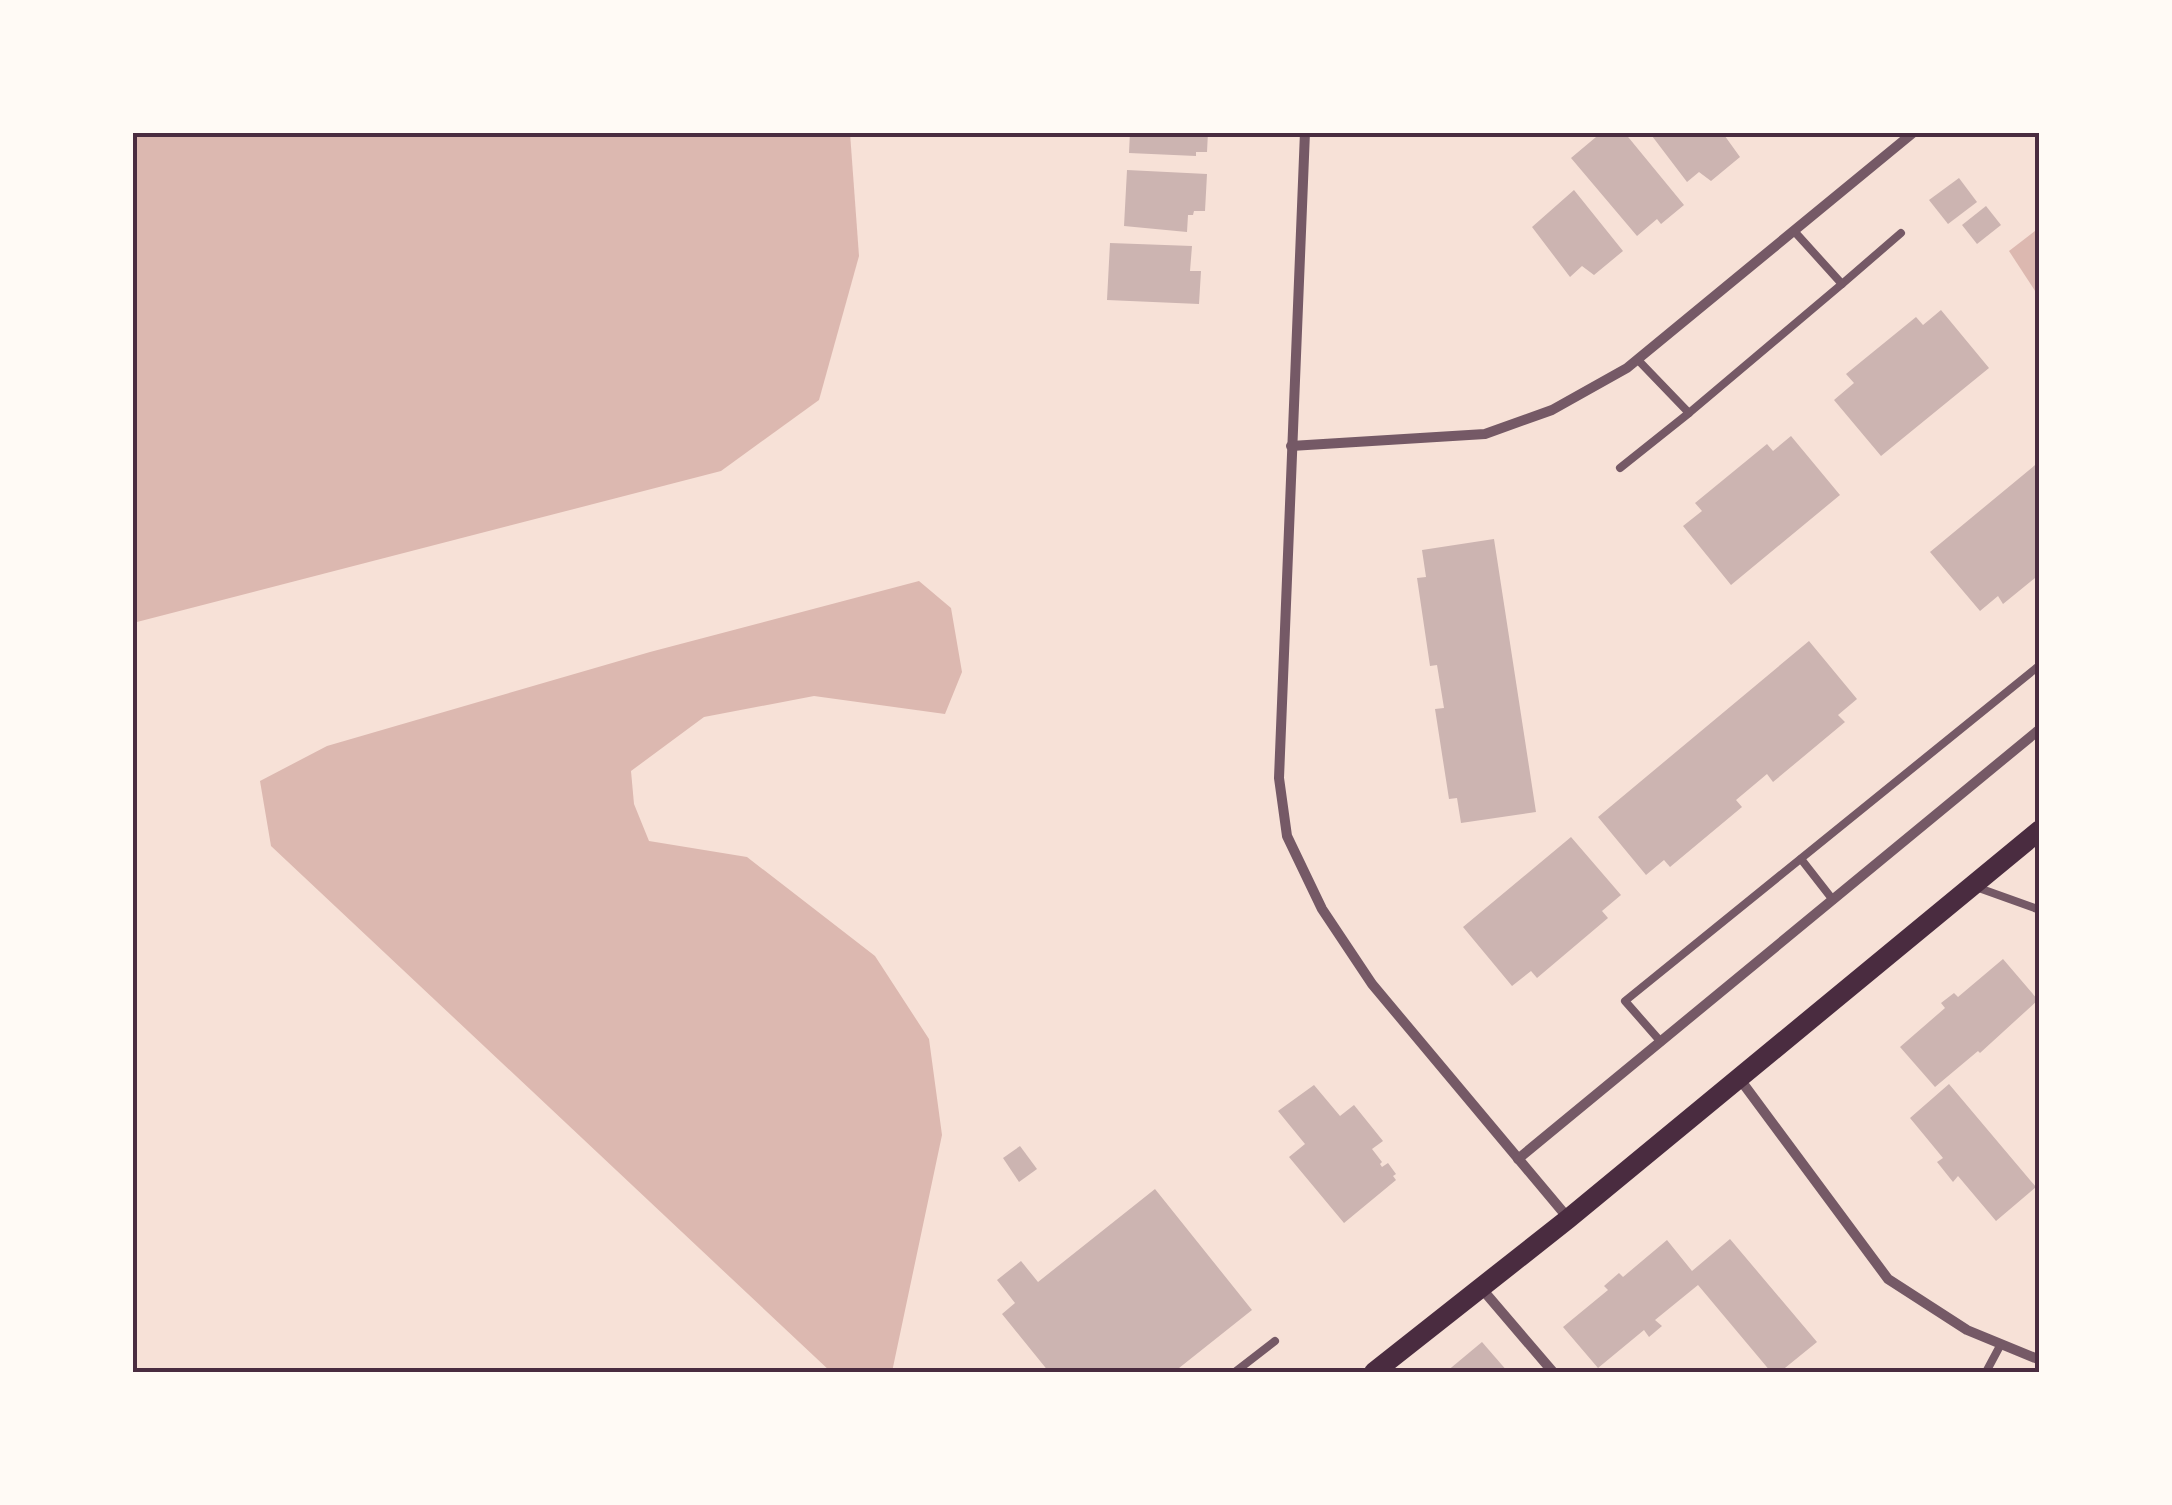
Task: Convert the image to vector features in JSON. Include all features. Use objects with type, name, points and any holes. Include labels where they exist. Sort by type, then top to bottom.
[{"type":"main road","points":[[1374,1372],[1482,1289],[2040,830]]},
{"type":"street","points":[[1305,132],[1278,778],[1288,836],[1322,908],[1372,984],[1568,1219]]},
{"type":"street","points":[[1291,446],[1485,434],[1552,410],[1638,360],[1914,132]]},
{"type":"street","points":[[1518,1159],[2040,729]]},
{"type":"street","points":[[1739,1078],[1888,1279],[1967,1330],[2040,1360]]},
{"type":"street","points":[[1482,1289],[1553,1372]]},
{"type":"lane","points":[[1794,231],[1842,284]]},
{"type":"lane","points":[[1620,468],[1901,233]]},
{"type":"lane","points":[[1638,360],[1689,413]]},
{"type":"lane","points":[[1660,1042],[1625,1001],[2040,664]]},
{"type":"lane","points":[[1800,859],[1833,900]]},
{"type":"lane","points":[[1972,886],[2040,910]]},
{"type":"lane","points":[[1235,1372],[1275,1342]]},
{"type":"lane","points":[[1986,1372],[2001,1344]]},
{"type":"shaded area","points":[[133,132],[850,133],[859,256],[819,400],[721,471],[133,623]]},
{"type":"shaded area","points":[[2040,228],[2039,297],[2009,251]]},
{"type":"shaded area","points":[[919,581],[951,608],[962,672],[945,714],[814,696],[704,717],[631,771],[634,804],[649,841],[747,857],[875,956],[929,1039],[942,1135],[892,1372],[831,1372],[271,846],[260,781],[327,746],[650,652]]},
{"type":"building","points":[[1130,132],[1208,132],[1207,152],[1196,152],[1196,156],[1129,153]]},
{"type":"building","points":[[1602,132],[1624,132],[1684,205],[1661,224],[1657,219],[1637,236],[1571,158]]},
{"type":"building","points":[[1649,132],[1722,132],[1740,157],[1711,181],[1699,172],[1687,182]]},
{"type":"building","points":[[1127,170],[1207,174],[1205,211],[1188,215],[1187,232],[1124,226]]},
{"type":"building","points":[[1959,178],[1977,202],[1948,224],[1929,200]]},
{"type":"building","points":[[1574,190],[1623,251],[1594,275],[1582,266],[1570,277],[1532,227]]},
{"type":"building","points":[[1986,206],[2001,225],[1977,244],[1962,225]]},
{"type":"building","points":[[1110,243],[1192,246],[1190,271],[1201,271],[1199,304],[1107,300]]},
{"type":"building","points":[[1941,310],[1989,368],[1881,456],[1834,400],[1854,383],[1846,374],[1916,317],[1923,325]]},
{"type":"building","points":[[1791,436],[1840,495],[1731,585],[1683,526],[1702,511],[1695,503],[1767,444],[1773,451]]},
{"type":"building","points":[[2040,461],[2040,574],[2003,604],[1998,596],[1980,611],[1930,552]]},
{"type":"building","points":[[1494,539],[1536,812],[1461,823],[1457,798],[1449,799],[1435,709],[1444,708],[1437,665],[1430,666],[1417,578],[1426,577],[1422,550]]},
{"type":"building","points":[[1809,641],[1857,699],[1838,715],[1845,722],[1773,782],[1767,774],[1736,800],[1742,807],[1670,867],[1664,860],[1646,875],[1598,817]]},
{"type":"building","points":[[1571,837],[1621,895],[1602,911],[1608,918],[1537,978],[1531,971],[1512,986],[1463,927]]},
{"type":"building","points":[[2003,959],[2038,1000],[1980,1053],[1935,1087],[1900,1047],[1945,1008],[1941,1003],[1954,993],[1958,997]]},
{"type":"building","points":[[1949,1084],[2036,1187],[1996,1221],[1958,1176],[1953,1182],[1937,1162],[1943,1158],[1910,1118]]},
{"type":"building","points":[[1314,1085],[1340,1116],[1354,1105],[1383,1141],[1372,1149],[1380,1164],[1382,1167],[1388,1163],[1396,1174],[1396,1180],[1344,1223],[1289,1157],[1305,1144],[1278,1111]]},
{"type":"building","points":[[1020,1146],[1037,1169],[1019,1182],[1003,1158]]},
{"type":"building","points":[[1155,1189],[1252,1310],[1174,1372],[1049,1372],[1002,1314],[1015,1303],[997,1280],[1021,1261],[1038,1282]]},
{"type":"building","points":[[1730,1239],[1817,1342],[1780,1372],[1771,1372],[1698,1285],[1655,1320],[1662,1326],[1649,1337],[1644,1330],[1598,1368],[1563,1327],[1608,1290],[1604,1286],[1619,1273],[1623,1277],[1667,1240],[1692,1271]]},
{"type":"building","points":[[1482,1342],[1508,1372],[1446,1372]]}]
